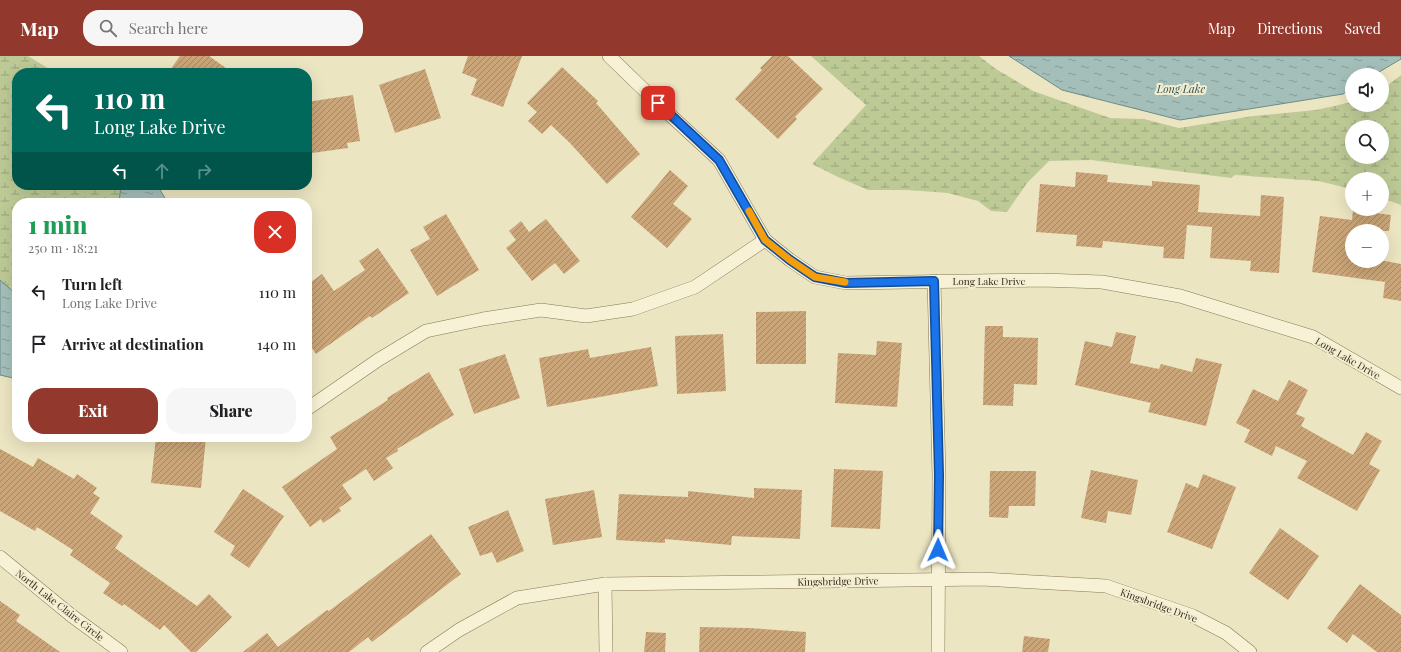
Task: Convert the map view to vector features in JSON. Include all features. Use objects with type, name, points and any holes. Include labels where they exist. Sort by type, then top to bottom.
[{"type":"street","name":"Long Lake Drive","points":[[609,56],[719,160],[765,240],[790,260],[815,277],[846,283],[1042,280],[1102,282],[1180,296],[1313,337],[1401,388]]},
{"type":"street","points":[[312,406],[378,360],[426,331],[483,319],[541,310],[586,316],[633,309],[695,287],[765,240]]},
{"type":"street","points":[[934,281],[939,475],[938,652]]},
{"type":"street","name":"North Lake Claire Circle","points":[[0,557],[72,616],[121,652]]},
{"type":"street","name":"Kingsbridge Drive","points":[[427,652],[459,630],[517,598],[605,584],[982,579],[1106,586],[1193,616],[1226,633],[1250,652]]},
{"type":"street","points":[[605,584],[606,652]]},
{"type":"green space","points":[[0,56],[28,56],[48,68],[12,68],[12,190],[120,190],[120,198],[12,198],[12,291],[0,280]]},
{"type":"green space","points":[[811,56],[979,56],[996,69],[1033,91],[1110,118],[1144,119],[1179,128],[1253,116],[1316,110],[1345,104],[1345,112],[1389,112],[1389,84],[1401,75],[1401,205],[1389,201],[1389,172],[1345,172],[1345,187],[1318,181],[1235,175],[1231,178],[1091,160],[1049,161],[1027,183],[1007,212],[991,211],[978,201],[948,193],[907,190],[868,190],[812,164],[866,105]]},
{"type":"water","name":"Long Lake","points":[[1009,56],[1401,56],[1401,59],[1386,68],[1345,68],[1345,93],[1343,94],[1180,120],[1062,90]]},
{"type":"water","points":[[120,190],[160,190],[165,198],[120,198]]},
{"type":"water","points":[[0,280],[12,291],[12,378],[0,375]]},
{"type":"building","points":[[180,56],[209,56],[226,68],[172,68]]},
{"type":"building","points":[[468,56],[522,56],[503,107],[471,95],[477,79],[462,73]]},
{"type":"building","points":[[772,56],[788,56],[823,89],[795,117],[797,119],[778,139],[735,99],[762,70],[760,68]]},
{"type":"building","points":[[562,67],[598,101],[596,103],[640,154],[607,184],[570,143],[551,125],[542,134],[528,121],[537,112],[527,103]]},
{"type":"building","points":[[425,69],[441,118],[395,133],[379,85]]},
{"type":"building","points":[[353,95],[360,141],[347,143],[348,148],[312,153],[312,101]]},
{"type":"building","points":[[670,170],[688,186],[673,204],[692,219],[667,248],[631,217]]},
{"type":"building","points":[[1076,172],[1108,175],[1107,182],[1152,186],[1152,181],[1200,185],[1198,212],[1260,216],[1261,195],[1284,197],[1279,273],[1250,271],[1251,261],[1210,258],[1212,227],[1187,225],[1184,259],[1163,258],[1164,247],[1103,241],[1102,248],[1076,246],[1077,235],[1036,232],[1040,184],[1075,187]]},
{"type":"building","points":[[446,214],[479,270],[437,296],[410,250],[430,239],[423,227]]},
{"type":"building","points":[[1391,215],[1389,231],[1389,224],[1345,224],[1345,268],[1389,268],[1389,262],[1401,264],[1401,301],[1383,298],[1385,282],[1312,272],[1320,216],[1352,220],[1352,216]]},
{"type":"building","points":[[546,219],[580,261],[564,274],[555,263],[532,281],[506,248],[516,240],[509,231],[521,221],[529,232]]},
{"type":"building","points":[[378,248],[409,293],[372,318],[370,316],[316,354],[312,348],[312,281],[322,274],[334,291],[365,270],[359,261]]},
{"type":"building","points":[[806,311],[806,364],[756,364],[756,312]]},
{"type":"building","points":[[985,326],[1003,326],[1003,337],[1038,338],[1037,385],[1014,384],[1013,406],[983,405]]},
{"type":"building","points":[[1116,332],[1136,336],[1130,363],[1159,369],[1161,364],[1192,372],[1196,358],[1222,364],[1206,426],[1148,412],[1151,403],[1075,385],[1085,341],[1112,347]]},
{"type":"building","points":[[723,334],[726,391],[677,394],[675,336]]},
{"type":"building","points":[[877,341],[902,343],[897,407],[835,403],[838,353],[876,355]]},
{"type":"building","points":[[651,347],[658,386],[547,407],[539,358],[588,349],[590,358]]},
{"type":"building","points":[[505,354],[520,398],[474,414],[459,369]]},
{"type":"building","points":[[429,372],[454,415],[397,449],[398,451],[386,458],[393,468],[374,481],[366,469],[342,485],[352,499],[339,508],[341,511],[323,523],[321,519],[310,527],[282,487],[337,449],[330,437],[388,400],[387,398]]},
{"type":"building","points":[[1289,380],[1308,390],[1296,414],[1305,418],[1301,426],[1353,455],[1366,432],[1382,441],[1369,464],[1380,470],[1357,511],[1297,478],[1307,461],[1276,446],[1272,456],[1244,442],[1250,430],[1236,423],[1253,389],[1278,401]]},
{"type":"building","points":[[155,442],[206,442],[201,488],[151,483]]},
{"type":"building","points":[[0,449],[33,467],[38,458],[74,479],[77,474],[97,488],[93,493],[100,498],[90,513],[123,536],[115,548],[197,606],[209,594],[232,617],[196,652],[191,652],[164,625],[160,630],[124,604],[122,606],[103,593],[110,583],[70,555],[73,550],[37,527],[35,531],[0,511]]},
{"type":"building","points":[[834,469],[883,471],[880,529],[831,527]]},
{"type":"building","points":[[1091,470],[1138,480],[1131,515],[1108,511],[1106,523],[1081,518]]},
{"type":"building","points":[[990,471],[1036,471],[1035,506],[1009,506],[1008,518],[989,517]]},
{"type":"building","points":[[1203,474],[1236,487],[1212,549],[1167,532],[1186,483],[1198,488]]},
{"type":"building","points":[[754,488],[802,490],[800,539],[732,536],[731,545],[665,539],[665,543],[616,540],[619,494],[688,497],[688,491],[754,498]]},
{"type":"building","points":[[243,489],[284,516],[249,568],[230,555],[235,546],[214,532]]},
{"type":"building","points":[[594,490],[602,537],[553,545],[545,499]]},
{"type":"building","points":[[508,510],[524,551],[497,563],[492,552],[480,556],[468,527]]},
{"type":"building","points":[[1280,528],[1319,556],[1288,600],[1249,573]]},
{"type":"building","points":[[431,534],[461,574],[372,642],[368,637],[349,652],[243,652],[267,633],[278,647],[327,610],[329,611]]},
{"type":"building","points":[[1360,584],[1401,615],[1401,652],[1377,652],[1353,634],[1347,643],[1327,628]]},
{"type":"building","points":[[0,601],[20,615],[16,621],[60,652],[0,652]]},
{"type":"building","points":[[700,627],[749,628],[806,632],[805,652],[699,652]]},
{"type":"building","points":[[646,632],[666,633],[665,652],[644,652]]},
{"type":"building","points":[[1024,636],[1050,639],[1048,652],[1022,652]]},
{"type":"slow traffic","points":[[749,211],[765,240],[790,260],[815,277],[845,282]]},
{"type":"route","points":[[658,103],[719,160],[765,240],[790,260],[815,277],[846,283],[934,281],[939,475],[938,550]]}]
